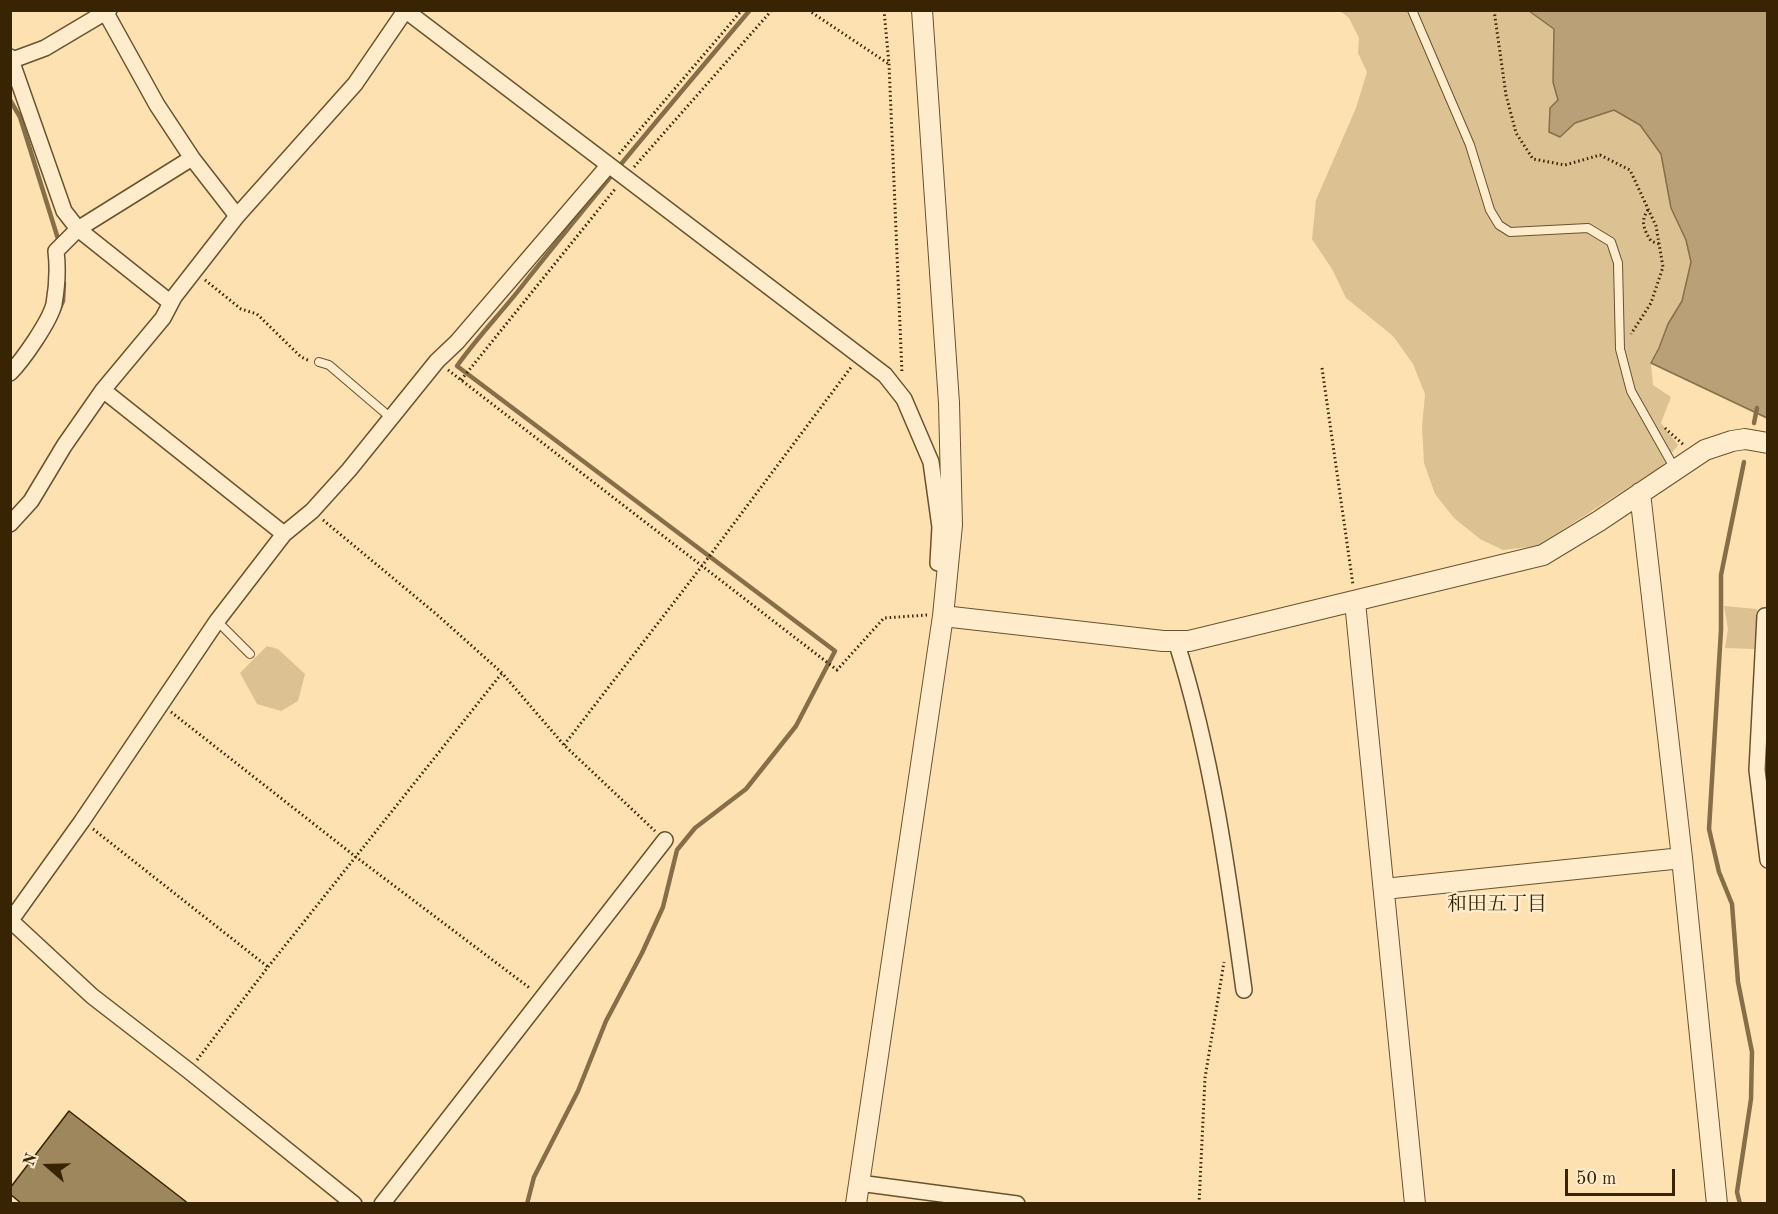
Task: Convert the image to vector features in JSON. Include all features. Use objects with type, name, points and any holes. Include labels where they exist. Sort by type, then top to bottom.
[{"type":"street","points":[[856,1203],[943,616],[952,525],[949,403],[922,10]]},
{"type":"street","points":[[10,524],[31,501],[64,446],[103,390],[163,318],[193,272],[237,216],[355,84],[405,11],[885,375],[904,399],[931,462],[940,526],[938,563],[947,566]]},
{"type":"street","points":[[171,303],[78,229],[64,211],[11,59],[45,48],[107,12],[157,105],[192,158],[237,216]]},
{"type":"street","points":[[10,373],[32,344],[53,306],[58,266],[57,251],[78,229],[192,158]]},
{"type":"street","points":[[354,1203],[92,996],[11,920],[162,705],[217,621],[284,534],[312,511],[349,470],[437,361],[457,342],[608,166]]},
{"type":"street","points":[[103,390],[284,534]]},
{"type":"street","points":[[943,616],[1189,641],[1543,555],[1599,521],[1705,450],[1745,439],[1767,443]]},
{"type":"street","points":[[1640,493],[1682,858],[1717,1203]]},
{"type":"street","points":[[1355,602],[1415,1203]]},
{"type":"street","points":[[1767,616],[1765,616],[1757,770],[1767,860]]},
{"type":"street","points":[[1176,641],[1192,693],[1224,840],[1245,990]]},
{"type":"street","points":[[384,1203],[665,840]]},
{"type":"street","points":[[1384,888],[1682,858]]},
{"type":"street","points":[[859,1183],[1017,1203]]},
{"type":"lane","points":[[1412,10],[1470,145],[1490,210],[1498,225],[1510,232],[1588,228],[1611,242],[1618,262],[1620,349],[1631,391],[1675,469]]},
{"type":"lane","points":[[319,362],[329,365],[391,418]]},
{"type":"lane","points":[[217,621],[250,654]]},
{"type":"path","points":[[608,166],[742,10]]},
{"type":"path","points":[[461,380],[624,178],[772,10]]},
{"type":"path","points":[[808,10],[888,64]]},
{"type":"path","points":[[884,10],[904,399]]},
{"type":"path","points":[[1494,10],[1506,95],[1516,133],[1533,159],[1565,165],[1600,155],[1630,170],[1656,226],[1663,267],[1651,303],[1620,349]]},
{"type":"path","points":[[1648,210],[1644,216],[1643,225],[1651,241],[1659,244]]},
{"type":"path","points":[[193,272],[241,309],[257,314],[301,357],[319,362]]},
{"type":"path","points":[[564,745],[860,355]]},
{"type":"path","points":[[437,361],[837,670],[884,618],[918,615],[943,616]]},
{"type":"path","points":[[1322,368],[1355,602]]},
{"type":"path","points":[[1649,425],[1664,427],[1696,456]]},
{"type":"path","points":[[312,511],[435,613],[502,673],[564,745],[665,840]]},
{"type":"path","points":[[189,1071],[268,967],[502,673]]},
{"type":"path","points":[[162,705],[356,857],[542,998]]},
{"type":"path","points":[[82,821],[268,967]]},
{"type":"path","points":[[1199,1203],[1205,1078],[1226,954]]},
{"type":"shaded area","points":[[1340,11],[1529,11],[1554,29],[1553,82],[1558,100],[1560,136],[1575,123],[1614,110],[1640,125],[1661,154],[1671,208],[1686,240],[1691,262],[1682,301],[1668,324],[1651,363],[1653,385],[1671,397],[1661,423],[1678,445],[1662,466],[1537,546],[1503,550],[1480,539],[1454,518],[1435,494],[1424,463],[1422,427],[1425,394],[1413,364],[1393,336],[1346,298],[1332,269],[1312,239],[1316,200],[1356,108],[1367,72],[1358,53],[1359,38],[1349,18]]},
{"type":"shaded area","points":[[1529,11],[1767,11],[1767,418],[1651,363],[1668,324],[1682,301],[1691,262],[1686,240],[1671,208],[1661,154],[1640,125],[1614,110],[1575,123],[1560,137],[1549,132],[1550,108],[1558,100],[1553,82],[1554,29]]},
{"type":"shaded area","points":[[1724,606],[1757,609],[1754,649],[1725,648],[1728,629]]},
{"type":"shaded area","points":[[267,646],[278,649],[305,674],[298,701],[281,711],[257,704],[240,673]]},
{"type":"building","points":[[69,1111],[189,1204],[22,1204],[10,1194],[10,1188]]},
{"type":"waterway","points":[[527,1204],[534,1177],[578,1091],[606,1021],[663,907],[677,850],[695,828],[746,789],[796,726],[835,651],[457,366],[750,10]]},
{"type":"waterway","points":[[10,100],[20,117],[59,242]]},
{"type":"waterway","points":[[59,310],[63,301],[64,283]]},
{"type":"waterway","points":[[1754,423],[1757,408]]},
{"type":"waterway","points":[[1740,1204],[1737,1192],[1751,1099],[1752,1052],[1738,982],[1732,904],[1719,872],[1709,829],[1721,630],[1721,575],[1744,462]]},
{"type":"district","name":"和田五丁目","points":[[1497,905]]}]
